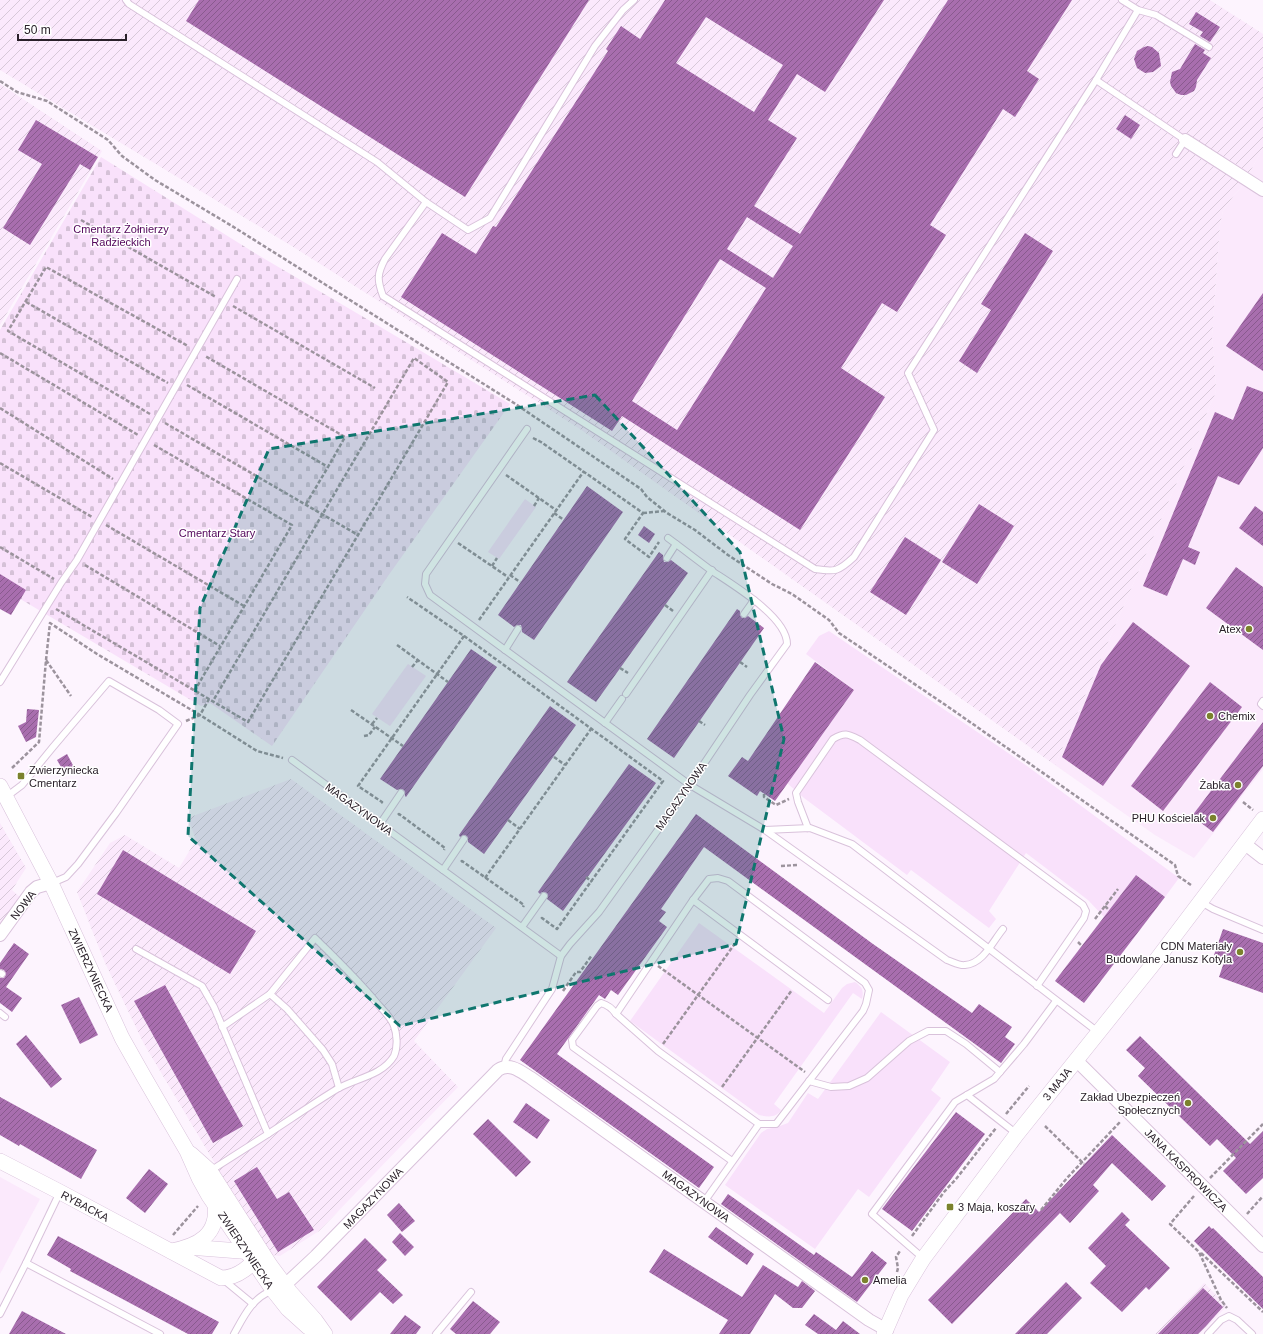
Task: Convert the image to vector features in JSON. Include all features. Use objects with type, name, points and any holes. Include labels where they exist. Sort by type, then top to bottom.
[{"type":"street","points":[[1185,140],[1263,190]]},
{"type":"street","name":"ZWIERZYNIECKA","points":[[3,791],[51,883],[122,1038],[188,1151],[204,1174],[254,1256]]},
{"type":"street","name":"3 MAJA","points":[[886,1332],[901,1295],[923,1259],[1017,1134],[1154,963],[1263,819]]},
{"type":"street","points":[[1245,844],[1263,858]]},
{"type":"street","name":"NOWA","points":[[0,935],[31,892],[37,887],[51,883]]},
{"type":"street","name":"JANA KASPROWICZA","points":[[1076,1060],[1263,1246]]},
{"type":"street","name":"MAGAZYNOWA","points":[[278,1287],[316,1256],[496,1072],[504,1067],[511,1067],[530,1078],[886,1332]]},
{"type":"street","name":"RYBACKA","points":[[0,1161],[60,1192],[171,1244],[221,1278]]},
{"type":"street","name":"ZWIERZYNIECKA","points":[[204,1174],[208,1202],[278,1287],[296,1300],[315,1320],[324,1334]]},
{"type":"street","points":[[188,1247],[199,1242],[213,1227],[216,1214],[208,1202]]},
{"type":"street","points":[[171,1244],[254,1256]]},
{"type":"street","points":[[221,1278],[238,1275],[254,1256]]},
{"type":"lane","points":[[126,0],[129,4],[377,162],[426,202],[468,230],[490,218],[595,46],[623,10],[634,0]]},
{"type":"lane","points":[[1122,0],[1138,10],[1156,16],[1209,47]]},
{"type":"lane","points":[[426,202],[381,267],[378,280],[382,296],[815,569],[831,572],[842,568],[854,557],[934,430],[908,373],[1096,80],[1138,10]]},
{"type":"lane","points":[[1096,80],[1185,140],[1176,154]]},
{"type":"lane","points":[[0,682],[61,583],[77,560],[237,279]]},
{"type":"lane","points":[[527,429],[426,574],[424,584],[430,595],[690,785],[765,830],[947,960],[964,966],[976,962],[981,958],[1003,929]]},
{"type":"lane","points":[[668,538],[754,600],[744,614]]},
{"type":"lane","points":[[667,558],[676,544]]},
{"type":"lane","points":[[605,723],[712,570]]},
{"type":"lane","name":"MAGAZYNOWA","points":[[504,1067],[506,1059],[552,989],[561,956],[599,912],[690,785],[750,695],[786,647],[787,638],[784,631],[754,600]]},
{"type":"lane","points":[[505,650],[518,629]]},
{"type":"lane","points":[[3,791],[22,785],[53,746],[110,681],[159,710],[178,724],[116,813],[78,864],[66,877],[51,883]]},
{"type":"lane","points":[[1263,701],[1261,704],[1263,706]]},
{"type":"lane","points":[[808,828],[796,793],[832,739],[841,734],[848,734],[860,740],[1073,896],[1086,908],[1086,915],[1037,986]]},
{"type":"lane","name":"MAGAZYNOWA","points":[[292,760],[561,956]]},
{"type":"lane","points":[[380,824],[401,793]]},
{"type":"lane","points":[[765,830],[808,828],[852,844],[1098,1032]]},
{"type":"lane","points":[[443,870],[464,839]]},
{"type":"lane","points":[[616,1014],[709,878],[718,878],[728,881],[866,983],[869,990],[863,1011],[776,1124],[759,1124],[658,1051],[616,1014],[607,1005],[601,1003],[597,1006],[572,1040],[573,1047],[732,1161]]},
{"type":"lane","points":[[522,927],[544,896]]},
{"type":"lane","points":[[693,900],[828,1000]]},
{"type":"lane","points":[[1201,902],[1212,910],[1263,930]]},
{"type":"lane","points":[[204,1174],[339,1088],[371,1075],[387,1064],[394,1055],[397,1044],[394,1025],[388,1015],[360,982],[315,938],[270,994],[222,1028]]},
{"type":"lane","points":[[136,949],[202,986],[214,1007],[268,1134]]},
{"type":"lane","points":[[270,994],[287,1009],[323,1050],[332,1064],[339,1088]]},
{"type":"lane","points":[[923,1259],[872,1214],[955,1102],[994,1080],[1024,1044],[1056,1001]]},
{"type":"lane","points":[[811,1079],[831,1087],[849,1086],[867,1078],[909,1041],[928,1031],[946,1032],[966,1044],[1000,1072]]},
{"type":"lane","points":[[967,1095],[1017,1134]]},
{"type":"lane","points":[[704,1202],[759,1124]]},
{"type":"lane","points":[[0,1314],[60,1192]]},
{"type":"lane","points":[[26,1263],[160,1334]]},
{"type":"lane","points":[[221,1278],[253,1304]]},
{"type":"lane","points":[[234,1334],[248,1310],[260,1296],[278,1287]]},
{"type":"lane","points":[[436,1334],[472,1292]]},
{"type":"lane","points":[[1208,1334],[1222,1320],[1229,1316],[1252,1334]]},
{"type":"path","points":[[0,81],[17,92],[47,101],[108,140],[122,156],[155,180],[232,226],[514,403],[640,489],[665,511],[696,530],[734,559],[772,584],[792,594],[829,620],[839,633],[947,706],[1175,865],[1178,876],[1191,885]]},
{"type":"path","points":[[81,220],[375,388]]},
{"type":"path","points":[[26,302],[176,387]]},
{"type":"path","points":[[0,353],[292,525],[194,690]]},
{"type":"path","points":[[48,604],[248,722],[448,382],[414,358],[213,701]]},
{"type":"path","points":[[0,408],[120,484]]},
{"type":"path","points":[[158,419],[358,535]]},
{"type":"path","points":[[523,435],[541,442],[644,513],[665,511]]},
{"type":"path","points":[[0,463],[244,606]]},
{"type":"path","points":[[306,504],[328,466]]},
{"type":"path","points":[[498,469],[539,498],[564,520]]},
{"type":"path","points":[[478,620],[584,471]]},
{"type":"path","points":[[534,506],[539,498]]},
{"type":"path","points":[[644,513],[625,539],[649,557],[660,542],[663,544]]},
{"type":"path","points":[[451,538],[492,566],[520,582]]},
{"type":"path","points":[[0,547],[61,583]]},
{"type":"path","points":[[492,566],[497,558]]},
{"type":"path","points":[[77,560],[220,646]]},
{"type":"path","points":[[407,597],[464,636],[663,781],[558,929],[542,918],[539,922]]},
{"type":"path","points":[[665,605],[674,612]]},
{"type":"path","points":[[12,768],[39,742],[50,623],[97,654],[200,715],[257,751],[292,760]]},
{"type":"path","points":[[379,806],[382,802],[358,786],[464,636]]},
{"type":"path","points":[[397,645],[448,682]]},
{"type":"path","points":[[46,660],[71,696]]},
{"type":"path","points":[[412,667],[418,660]]},
{"type":"path","points":[[740,662],[747,667]]},
{"type":"path","points":[[620,668],[630,674]]},
{"type":"path","points":[[178,724],[200,715],[209,699]]},
{"type":"path","points":[[351,710],[403,746]]},
{"type":"path","points":[[364,736],[369,735],[377,718]]},
{"type":"path","points":[[699,722],[705,726]]},
{"type":"path","points":[[485,878],[591,729]]},
{"type":"path","points":[[554,757],[565,765]]},
{"type":"path","points":[[764,794],[764,797],[776,806],[789,799],[796,793]]},
{"type":"path","points":[[636,811],[640,814]]},
{"type":"path","points":[[396,818],[399,814],[445,848],[442,852]]},
{"type":"path","points":[[508,820],[520,829]]},
{"type":"path","points":[[459,864],[462,861],[524,905],[521,909]]},
{"type":"path","points":[[586,877],[592,882]]},
{"type":"path","points":[[1105,906],[1109,910]]},
{"type":"path","points":[[658,1051],[740,936]]},
{"type":"path","points":[[561,993],[576,972],[580,972],[592,954]]},
{"type":"path","points":[[652,962],[757,1037],[811,1079]]},
{"type":"path","points":[[718,1094],[757,1037],[792,990]]},
{"type":"path","points":[[896,1274],[898,1268],[896,1257],[944,1192],[960,1174],[1029,1086]]},
{"type":"path","points":[[1041,1210],[1067,1178],[1083,1163],[1121,1120]]},
{"type":"path","points":[[1208,1180],[1263,1124]]},
{"type":"path","points":[[1045,1126],[1083,1163]]},
{"type":"path","points":[[1195,1194],[1170,1224],[1263,1312]]},
{"type":"path","points":[[1245,1215],[1263,1196]]},
{"type":"path","points":[[171,1244],[208,1202]]},
{"type":"path","points":[[1199,1252],[1221,1300],[1234,1319]]},
{"type":"highlighted area","points":[[595,395],[740,552],[784,739],[736,944],[400,1026],[188,836],[200,608],[269,449]]},
{"type":"shaded area","points":[[0,0],[1210,0],[1263,34],[1263,148],[1241,188],[1223,211],[1220,224],[1212,336],[1216,389],[1215,394],[1055,765],[580,429],[295,248],[0,70]]},
{"type":"shaded area","points":[[0,84],[102,151],[0,325]]},
{"type":"shaded area","points":[[1263,148],[1263,769],[1194,858],[1155,835],[1055,765],[1215,394],[1216,389],[1212,336],[1220,224],[1223,211],[1241,188]]},
{"type":"shaded area","points":[[291,779],[496,928],[414,1041],[458,1087],[319,1231],[280,1256],[272,1255],[223,1177],[144,1044],[105,963],[77,892],[110,843],[125,835],[179,868],[196,840],[188,818]]},
{"type":"shaded area","points":[[0,823],[26,868],[12,890],[21,898],[0,928]]},
{"type":"shaded area","points":[[0,1177],[40,1199],[0,1274]]},
{"type":"shaded area","points":[[1204,1283],[1227,1306],[1200,1334],[1155,1334]]},
{"type":"green space","name":"Cmentarz Stary","points":[[101,157],[258,255],[510,404],[388,576],[272,746],[210,703],[201,706],[0,587],[0,330]]},
{"type":"green space","points":[[525,499],[536,507],[499,559],[488,552]]},
{"type":"green space","points":[[829,631],[1027,766],[1179,878],[1165,897],[1136,875],[1104,917],[1088,900],[1026,853],[989,911],[996,919],[989,928],[911,870],[907,875],[804,798],[787,783],[854,690],[806,654],[819,636]]},
{"type":"green space","points":[[408,664],[426,676],[390,726],[372,714]]},
{"type":"green space","points":[[699,923],[824,1013],[842,988],[847,984],[855,982],[862,989],[862,999],[853,993],[774,1104],[781,1110],[774,1116],[759,1115],[630,1021]]},
{"type":"green space","points":[[881,1012],[950,1062],[931,1090],[941,1098],[869,1197],[858,1189],[815,1249],[725,1185],[761,1133],[767,1129],[788,1123],[808,1093],[818,1099]]},
{"type":"building","points":[[199,0],[589,0],[465,197],[186,21]]},
{"type":"building","points":[[665,0],[884,0],[825,92],[797,74],[768,120],[797,138],[754,206],[800,234],[948,0],[1072,0],[1027,71],[1039,79],[1015,117],[1003,109],[930,225],[946,235],[897,312],[882,303],[841,368],[885,397],[800,530],[622,416],[612,431],[401,297],[442,233],[476,254],[493,226],[496,227],[608,51],[606,49],[621,26],[640,39]],"holes":[[[706,17],[783,65],[754,112],[676,63]],[[747,217],[793,246],[773,278],[727,249]],[[720,259],[766,288],[677,430],[632,401]]]},
{"type":"building","points":[[1196,12],[1220,27],[1210,42],[1200,36],[1203,32],[1189,24]]},
{"type":"building","points":[[1195,44],[1205,50],[1203,53],[1211,58],[1197,80],[1194,91],[1186,95],[1181,95],[1176,93],[1171,86],[1170,82],[1172,72],[1180,69]]},
{"type":"building","points":[[1148,46],[1152,47],[1159,53],[1161,66],[1153,72],[1145,73],[1137,68],[1134,59],[1137,51]]},
{"type":"building","points":[[1125,115],[1140,125],[1131,139],[1116,129]]},
{"type":"building","points":[[36,120],[98,157],[90,170],[80,164],[30,245],[3,228],[42,164],[18,150]]},
{"type":"building","points":[[1025,233],[1053,251],[977,373],[959,361],[991,310],[981,304]]},
{"type":"building","points":[[1263,293],[1263,371],[1226,346]]},
{"type":"building","points":[[1247,386],[1263,392],[1263,448],[1239,485],[1218,476],[1188,547],[1200,552],[1195,565],[1183,559],[1167,596],[1143,586],[1215,412],[1233,420]]},
{"type":"building","points":[[587,486],[623,512],[534,640],[522,632],[521,625],[514,627],[498,615]]},
{"type":"building","points":[[979,504],[1014,526],[977,584],[942,562]]},
{"type":"building","points":[[1255,506],[1263,512],[1263,546],[1239,528]]},
{"type":"building","points":[[644,526],[655,534],[649,543],[638,535]]},
{"type":"building","points":[[905,537],[941,560],[906,615],[870,592]]},
{"type":"building","points":[[659,552],[663,555],[664,562],[671,560],[688,573],[596,702],[567,682]]},
{"type":"building","name":"Atex","points":[[1236,567],[1263,587],[1263,650],[1206,608]]},
{"type":"building","points":[[0,574],[26,590],[11,615],[0,609]]},
{"type":"building","points":[[737,609],[740,611],[742,618],[748,616],[764,628],[674,758],[647,739]]},
{"type":"building","points":[[1133,622],[1190,666],[1103,786],[1062,757],[1101,665]]},
{"type":"building","points":[[471,649],[497,667],[406,797],[404,790],[397,790],[380,779]]},
{"type":"building","points":[[815,662],[854,690],[775,801],[760,791],[757,796],[728,776],[742,757],[748,761]]},
{"type":"building","points":[[1210,682],[1242,707],[1163,811],[1131,786]]},
{"type":"building","points":[[550,706],[576,725],[484,854],[468,842],[467,836],[464,835],[460,837],[459,835]]},
{"type":"building","points":[[27,709],[39,710],[36,737],[26,742],[18,726],[26,722]]},
{"type":"building","points":[[1263,722],[1263,766],[1213,832],[1192,816]]},
{"type":"building","points":[[67,754],[75,769],[65,774],[57,760]]},
{"type":"building","points":[[629,764],[656,783],[563,911],[547,899],[547,893],[542,892],[540,894],[538,892]]},
{"type":"building","points":[[696,814],[873,944],[972,1013],[979,1004],[1012,1027],[1005,1037],[1015,1044],[1001,1063],[704,847],[661,909],[666,912],[659,921],[667,927],[618,995],[611,990],[605,999],[599,995],[557,1054],[714,1167],[699,1188],[520,1060]]},
{"type":"building","points":[[123,850],[256,931],[230,974],[97,894]]},
{"type":"building","points":[[1136,875],[1165,897],[1084,1003],[1055,981]]},
{"type":"building","points":[[1223,929],[1263,943],[1263,993],[1219,977],[1225,959],[1214,955]]},
{"type":"building","points":[[14,943],[29,954],[6,987],[22,998],[12,1012],[0,1003],[0,978],[4,978],[6,974],[4,970],[0,969],[0,963]]},
{"type":"building","points":[[165,985],[243,1126],[213,1143],[134,1001]]},
{"type":"building","points":[[79,997],[98,1035],[80,1044],[61,1005]]},
{"type":"building","points":[[26,1035],[62,1079],[51,1088],[16,1044]]},
{"type":"building","name":"Zakład Ubezpieczeń Społecznych","points":[[1140,1036],[1250,1144],[1263,1131],[1263,1178],[1246,1194],[1223,1171],[1236,1158],[1217,1139],[1210,1146],[1138,1076],[1145,1068],[1126,1050]]},
{"type":"building","points":[[0,1097],[97,1150],[81,1179],[20,1144],[19,1146],[0,1135]]},
{"type":"building","points":[[526,1103],[550,1120],[537,1139],[513,1122]]},
{"type":"building","points":[[956,1112],[985,1134],[912,1231],[882,1209]]},
{"type":"building","points":[[488,1119],[531,1162],[516,1177],[473,1134]]},
{"type":"building","points":[[1112,1135],[1166,1186],[1152,1201],[1112,1163],[1093,1185],[1099,1191],[1070,1223],[1060,1213],[952,1324],[928,1300],[1026,1199],[1039,1212]]},
{"type":"building","points":[[257,1167],[277,1199],[289,1192],[314,1230],[278,1252],[234,1181]]},
{"type":"building","points":[[149,1169],[168,1184],[145,1213],[126,1198]]},
{"type":"building","points":[[728,1194],[814,1255],[816,1252],[852,1277],[872,1251],[887,1263],[857,1302],[721,1204]]},
{"type":"building","points":[[399,1203],[415,1221],[402,1232],[387,1215]]},
{"type":"building","points":[[1122,1212],[1130,1220],[1125,1225],[1170,1268],[1149,1290],[1146,1287],[1122,1312],[1090,1283],[1106,1266],[1088,1248]]},
{"type":"building","points":[[1209,1226],[1212,1229],[1213,1228],[1263,1277],[1263,1309],[1194,1241]]},
{"type":"building","points":[[716,1227],[754,1254],[747,1265],[708,1237]]},
{"type":"building","points":[[400,1233],[414,1247],[405,1256],[392,1242]]},
{"type":"building","points":[[58,1236],[219,1322],[212,1334],[188,1334],[70,1271],[71,1269],[47,1255]]},
{"type":"building","points":[[365,1238],[387,1260],[377,1270],[403,1295],[393,1304],[380,1292],[351,1321],[317,1287]]},
{"type":"building","points":[[664,1249],[742,1297],[763,1265],[798,1287],[802,1281],[815,1291],[802,1308],[793,1308],[775,1294],[750,1334],[719,1334],[728,1320],[649,1272]]},
{"type":"building","points":[[1066,1282],[1082,1298],[1047,1334],[1015,1334]]},
{"type":"building","points":[[1203,1288],[1223,1307],[1206,1326],[1198,1334],[1158,1334]]},
{"type":"building","points":[[473,1301],[500,1322],[490,1334],[456,1334],[450,1329]]},
{"type":"building","points":[[22,1311],[66,1334],[9,1334]]},
{"type":"building","points":[[814,1314],[836,1330],[843,1321],[860,1334],[818,1334],[805,1325]]},
{"type":"building","points":[[405,1315],[421,1327],[416,1334],[390,1334]]},
{"type":"place","name":"Atex","points":[[1249,629]]},
{"type":"place","name":"Chemix","points":[[1210,716]]},
{"type":"place","name":"Zwierzyniecka Cmentarz","points":[[21,776]]},
{"type":"place","name":"Żabka","points":[[1238,785]]},
{"type":"place","name":"PHU Kościelak","points":[[1213,818]]},
{"type":"place","name":"CDN Materiały Budowlane Janusz Kotyla","points":[[1240,952]]},
{"type":"place","name":"Zakład Ubezpieczeń Społecznych","points":[[1188,1103]]},
{"type":"place","name":"3 Maja, koszary","points":[[950,1207]]},
{"type":"place","name":"Amelia","points":[[865,1280]]},
{"type":"park label","name":"Cmentarz Żołnierzy Radzieckich","points":[[121,235]]}]
